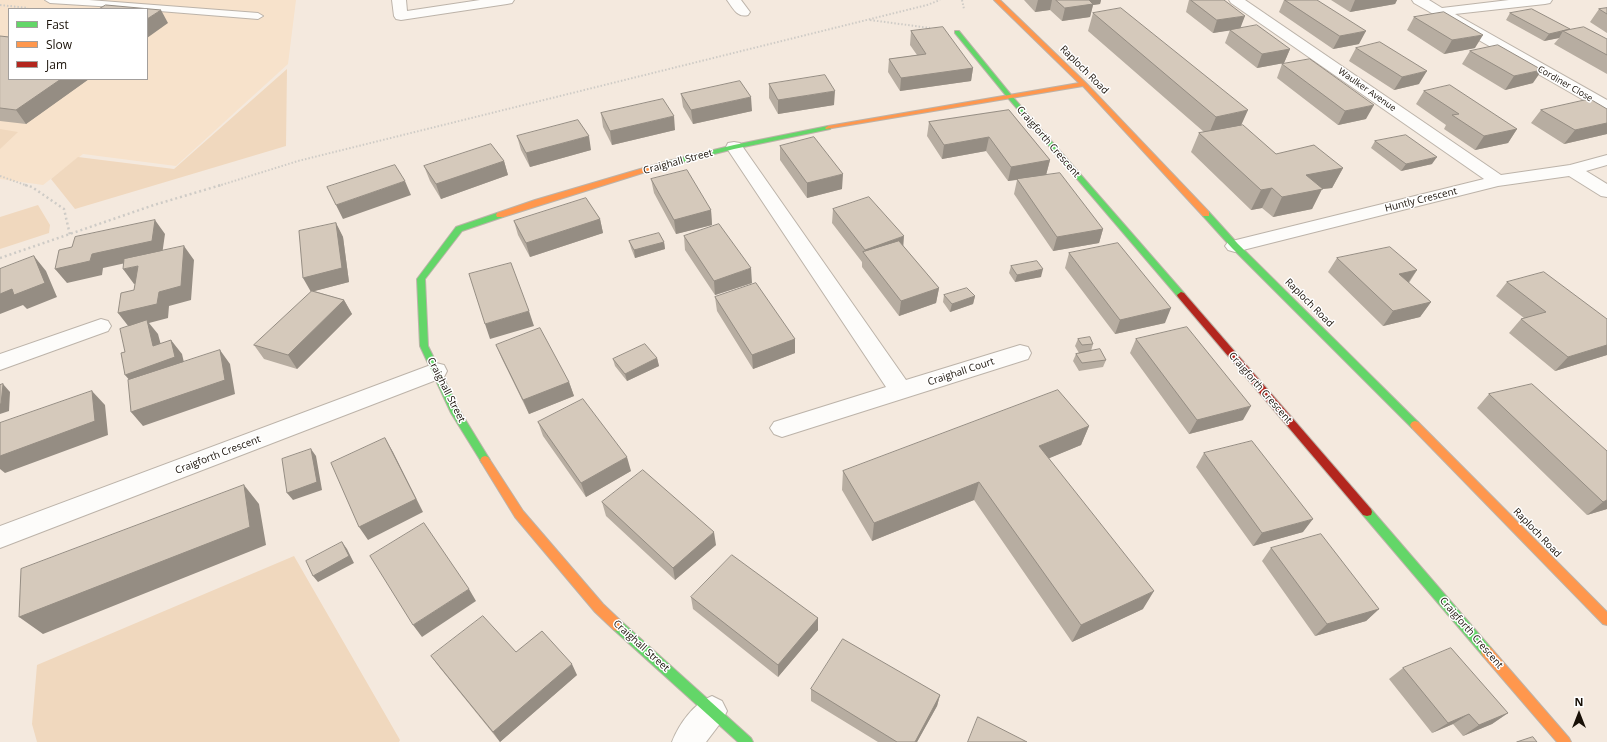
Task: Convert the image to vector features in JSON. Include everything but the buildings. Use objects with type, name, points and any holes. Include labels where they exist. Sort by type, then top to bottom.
[{"type":"street","points":[[399,0],[401,16],[507,0]]},
{"type":"street","points":[[734,0],[743,12]]},
{"type":"street","name":"Raploch Road","points":[[997,0],[1084,84],[1235,246],[1350,359],[1607,620]]},
{"type":"street","name":"Waulker Avenue","points":[[1236,0],[1498,181]]},
{"type":"street","name":"Cordiner Close","points":[[1419,0],[1607,108]]},
{"type":"street","points":[[1440,12],[1545,0]]},
{"type":"street","name":"Craigforth Crescent","points":[[957,32],[1010,97],[1565,742]]},
{"type":"street","name":"Craighall Street","points":[[747,742],[599,608],[520,514],[456,413],[424,346],[421,279],[459,229],[545,200],[660,166],[734,147],[802,132],[1084,84]]},
{"type":"street","points":[[734,147],[901,391]]},
{"type":"street","name":"Huntly Crescent","points":[[1235,246],[1498,181],[1572,170],[1607,160]]},
{"type":"street","points":[[1572,170],[1607,192]]},
{"type":"street","points":[[0,362],[101,326]]},
{"type":"street","name":"Craighall Court","points":[[782,428],[1020,353]]},
{"type":"street","name":"Craigforth Crescent","points":[[0,537],[436,371]]},
{"type":"street","points":[[687,742],[712,711]]},
{"type":"lane","points":[[50,0],[258,16]]},
{"type":"path","points":[[0,258],[154,205],[298,161],[868,20],[927,5],[940,0]]},
{"type":"path","points":[[0,5],[28,8]]},
{"type":"path","points":[[868,20],[957,32]]},
{"type":"path","points":[[0,176],[32,187],[64,209],[70,235]]},
{"type":"shaded area","points":[[0,0],[296,0],[288,64],[176,166],[83,154],[43,185],[0,179]]},
{"type":"shaded area","points":[[287,69],[286,146],[75,209],[51,179],[78,157],[174,169]]},
{"type":"shaded area","points":[[0,129],[18,132],[0,149]]},
{"type":"shaded area","points":[[38,205],[50,225],[49,233],[0,249],[0,217]]},
{"type":"shaded area","points":[[294,556],[400,740],[399,742],[37,742],[32,724],[37,665]]},
{"type":"traffic: fast","points":[[957,32],[1010,97],[1181,295]]},
{"type":"traffic: fast","points":[[667,164],[734,147],[828,128]]},
{"type":"traffic: fast","points":[[1206,214],[1235,246],[1415,425]]},
{"type":"traffic: fast","points":[[485,460],[456,413],[424,346],[421,279],[459,229],[500,215]]},
{"type":"traffic: fast","points":[[1367,512],[1487,652]]},
{"type":"traffic: fast","points":[[618,626],[747,742]]},
{"type":"traffic: slow","points":[[997,0],[1084,84],[1206,214]]},
{"type":"traffic: slow","points":[[828,128],[1084,84]]},
{"type":"traffic: slow","points":[[500,215],[538,202],[667,164]]},
{"type":"traffic: slow","points":[[1415,425],[1607,620]]},
{"type":"traffic: slow","points":[[485,460],[519,514],[599,608],[618,626]]},
{"type":"traffic: slow","points":[[1487,652],[1565,742]]},
{"type":"traffic: jam","points":[[1181,295],[1367,512]]}]
